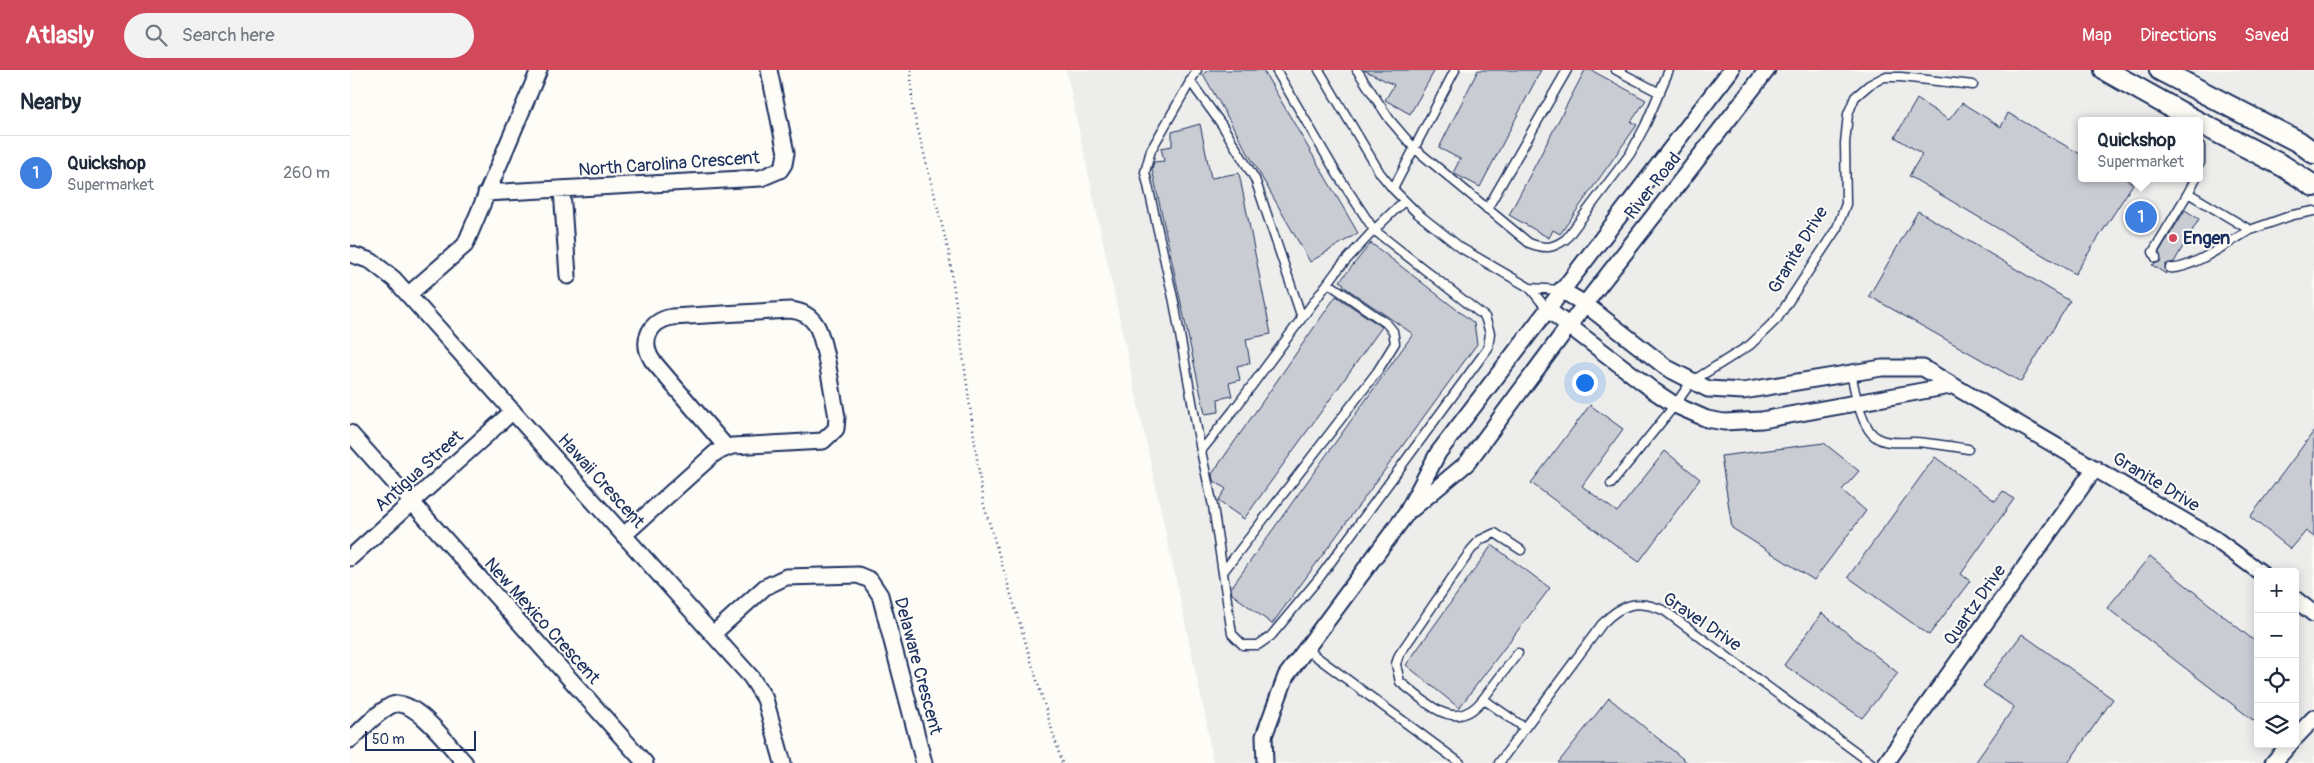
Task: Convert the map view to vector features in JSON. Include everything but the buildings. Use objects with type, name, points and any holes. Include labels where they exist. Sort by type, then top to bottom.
[{"type":"main road","points":[[2105,70],[2188,117]]},
{"type":"main road","points":[[2160,70],[2299,142],[2314,153]]},
{"type":"main road","points":[[2203,125],[2283,166],[2314,186]]},
{"type":"street","points":[[408,295],[462,248],[539,70]]},
{"type":"street","name":"North Carolina Crescent","points":[[486,193],[761,178],[776,173],[784,164],[786,154],[769,70]]},
{"type":"street","name":"River Road","points":[[1406,514],[1438,453],[1730,70]]},
{"type":"street","name":"River Road","points":[[1406,514],[1467,462],[1585,304],[1767,70]]},
{"type":"street","points":[[562,190],[568,276]]},
{"type":"street","name":"Hawaii Crescent","points":[[350,254],[376,264],[388,273],[757,684],[765,699],[783,763]]},
{"type":"street","name":"Granite Drive","points":[[1561,290],[1585,304],[1668,368],[1691,382],[1708,389],[1742,391],[1894,367],[1923,368],[1942,378],[1950,386],[2095,468],[2214,539],[2254,568]]},
{"type":"street","points":[[1547,309],[1654,391],[1675,405],[1707,419],[1724,422],[1762,420],[1950,386]]},
{"type":"street","points":[[624,534],[708,458],[727,448],[816,442],[828,438],[836,429],[837,417],[819,331],[811,318],[803,313],[790,310],[672,317],[663,319],[650,329],[646,347],[652,360],[727,448]]},
{"type":"street","name":"Antigua Street","points":[[350,558],[513,411]]},
{"type":"street","name":"New Mexico Crescent","points":[[350,433],[645,763]]},
{"type":"street","name":"Quartz Drive","points":[[1886,763],[2095,468]]},
{"type":"street","points":[[1264,763],[1264,736],[1286,676],[1406,514]]},
{"type":"street","name":"Delaware Crescent","points":[[713,634],[766,587],[779,579],[850,574],[870,580],[880,595],[924,763]]},
{"type":"street","points":[[2299,602],[2314,614]]},
{"type":"street","points":[[350,740],[387,708],[395,704],[404,704],[421,715],[466,763]]},
{"type":"street","points":[[2299,734],[2314,718]]},
{"type":"street","points":[[2272,763],[2286,748]]},
{"type":"lane","points":[[1197,70],[1150,150],[1145,172],[1174,302],[1223,572],[1232,634],[1243,645],[1258,644],[1271,636],[1320,577],[1488,348],[1490,333],[1485,317],[1374,230],[1336,174],[1276,70]]},
{"type":"lane","points":[[1319,70],[1380,173],[1404,201],[1461,248],[1530,288],[1547,309]]},
{"type":"lane","points":[[1357,70],[1377,102],[1414,148],[1529,243],[1544,249],[1556,246],[1566,239],[1630,154],[1645,126],[1669,70]]},
{"type":"lane","points":[[1393,189],[1455,70]]},
{"type":"lane","points":[[1487,210],[1567,70]]},
{"type":"lane","points":[[1616,70],[1660,92]]},
{"type":"lane","name":"Granite Drive","points":[[1611,484],[1675,405],[1691,382],[1750,345],[1777,320],[1837,228],[1846,204],[1845,143],[1848,114],[1855,97],[1869,85],[1884,77],[1901,76],[1973,85]]},
{"type":"lane","points":[[1190,81],[1222,125],[1255,179],[1302,318]]},
{"type":"lane","points":[[2156,258],[2153,252],[2194,182]]},
{"type":"lane","points":[[2188,193],[2250,230]]},
{"type":"lane","points":[[1201,451],[1328,283],[1374,230],[1404,201]]},
{"type":"lane","points":[[2170,268],[2177,269],[2188,264],[2250,230],[2293,215],[2314,211]]},
{"type":"lane","points":[[1223,572],[1377,372],[1395,343],[1393,331],[1386,323],[1328,283]]},
{"type":"lane","name":"Granite Drive","points":[[1530,288],[1561,290]]},
{"type":"lane","points":[[1851,373],[1857,403],[1862,416],[1878,439],[1888,442],[1915,442],[1968,449]]},
{"type":"lane","points":[[1518,653],[1476,708],[1467,714],[1455,717],[1444,714],[1400,682],[1396,673],[1396,664],[1405,647],[1471,550],[1480,540],[1495,533],[1521,550]]},
{"type":"lane","name":"Gravel Drive","points":[[1499,763],[1608,617],[1625,607],[1649,604],[1664,611],[1871,763]]},
{"type":"lane","points":[[1306,649],[1460,763]]},
{"type":"lane","points":[[1483,699],[1525,728]]},
{"type":"path","points":[[911,70],[912,106],[949,253],[983,502],[1062,763]]},
{"type":"shaded area","points":[[1066,70],[2314,70],[2314,763],[1213,763],[1206,720]]},
{"type":"place","name":"Quickshop","points":[[2141,217]]},
{"type":"place","name":"Engen","points":[[2173,238]]}]
